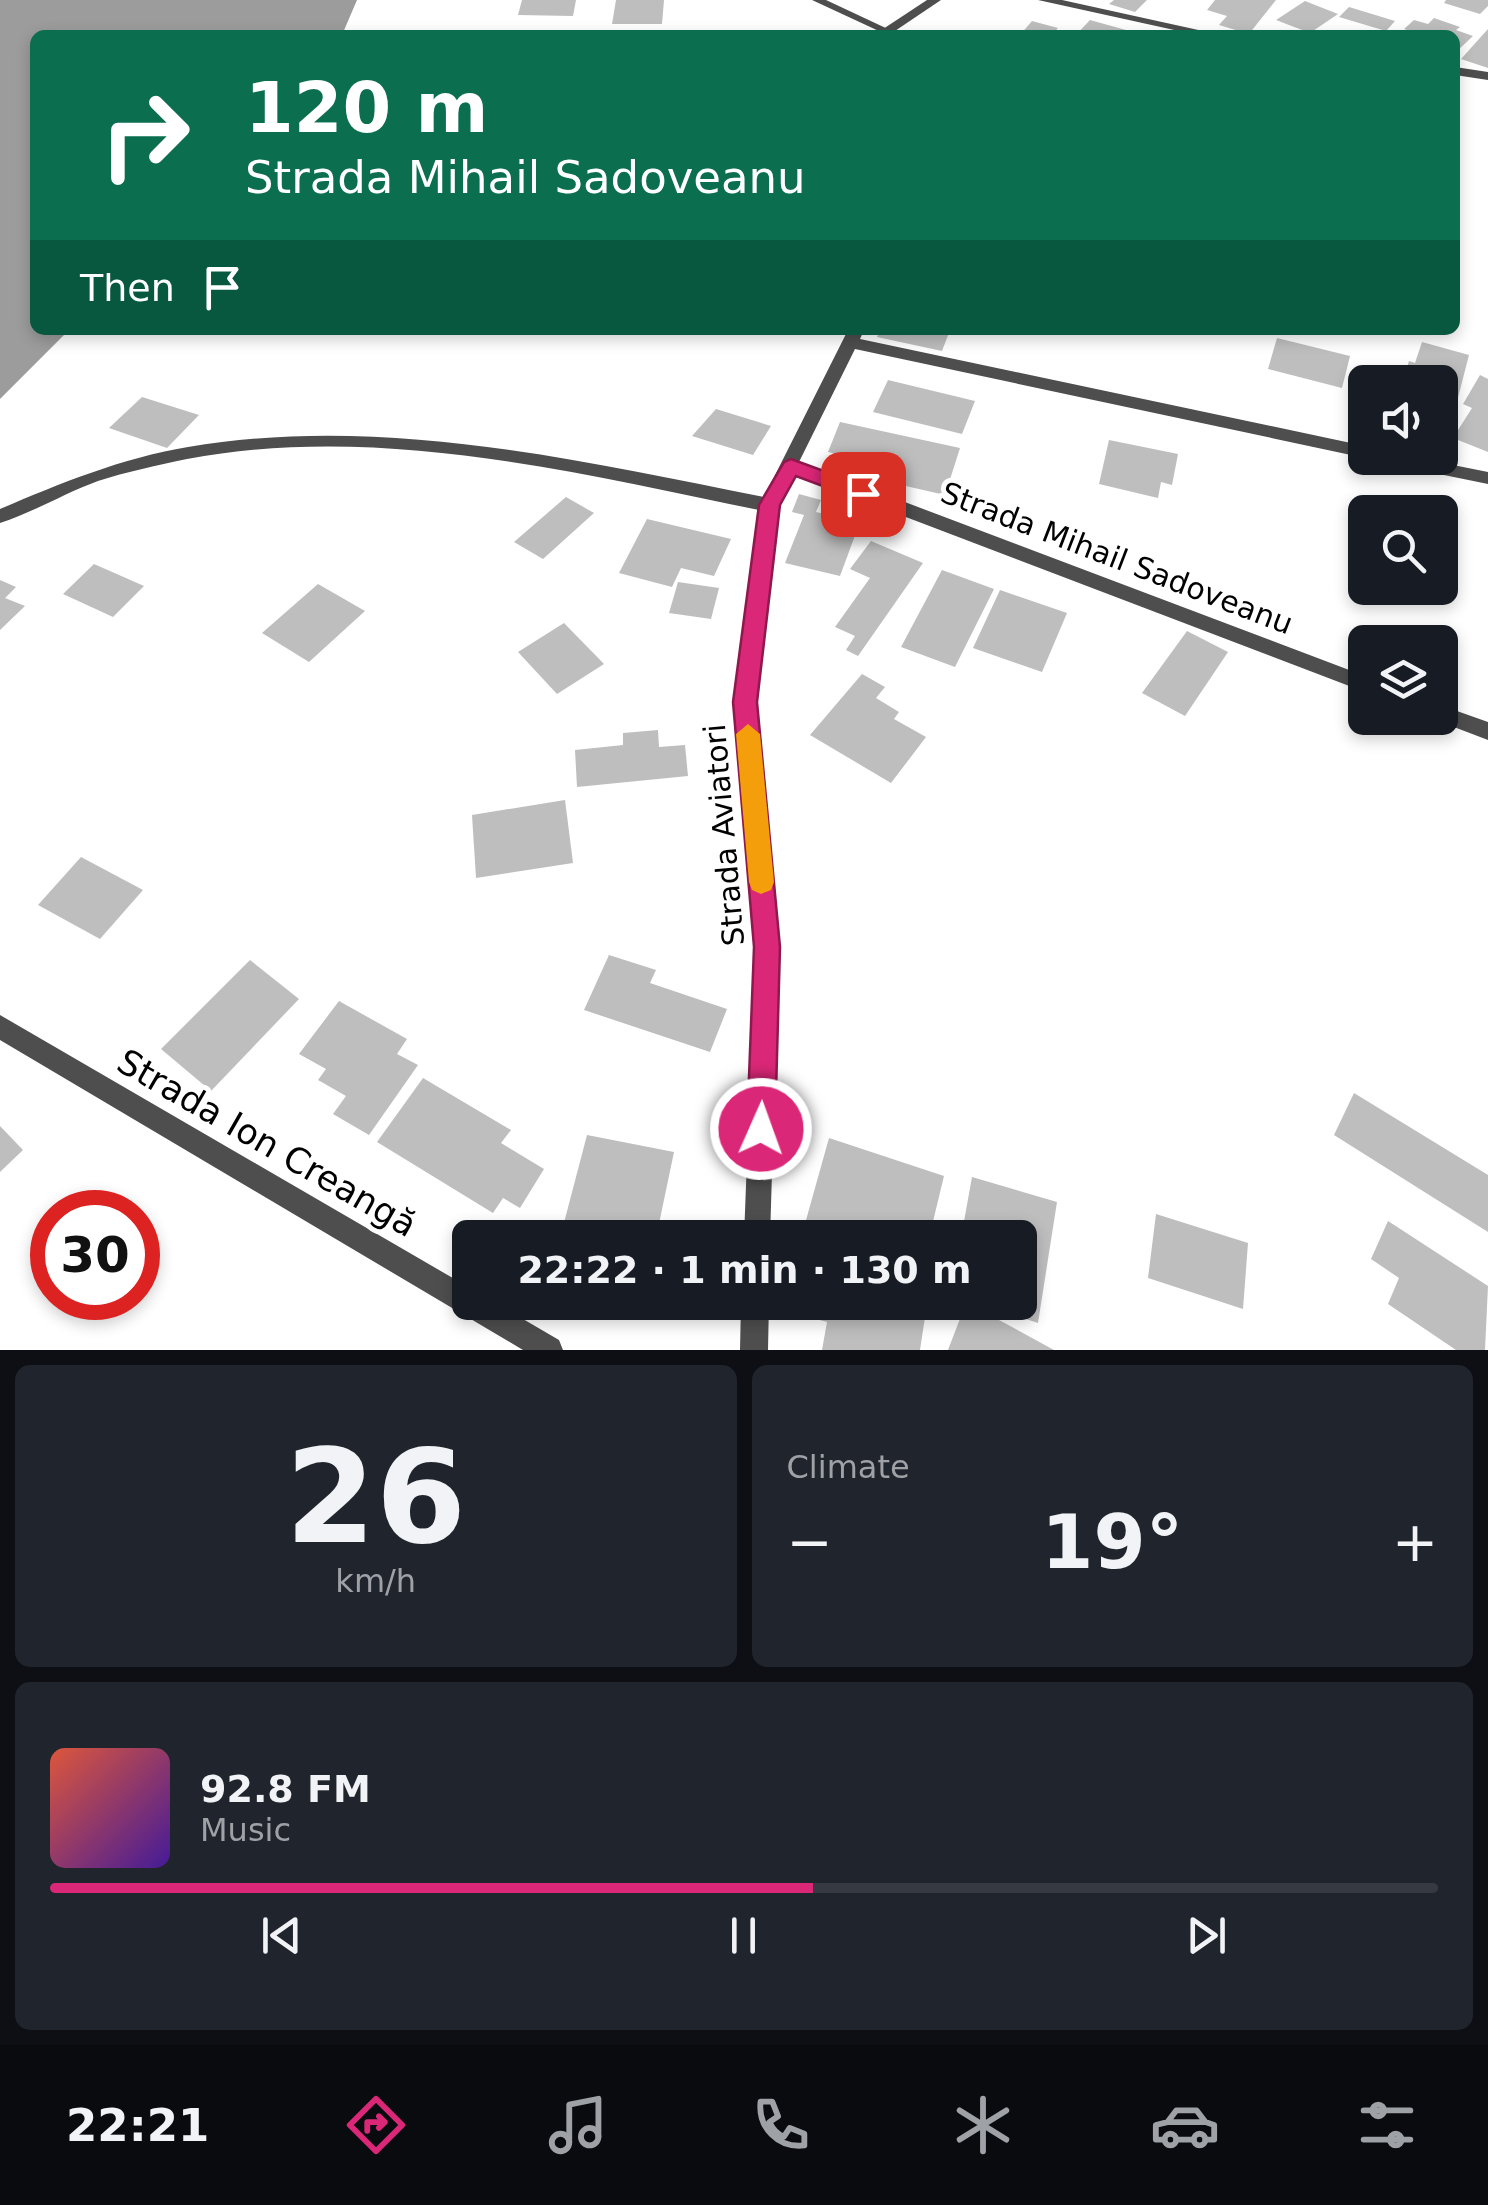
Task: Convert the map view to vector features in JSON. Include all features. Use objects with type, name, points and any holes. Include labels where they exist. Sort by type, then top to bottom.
[{"type":"street","points":[[885,30],[935,0]]},
{"type":"street","points":[[1044,0],[1191,30]]},
{"type":"street","points":[[1460,71],[1488,76]]},
{"type":"street","points":[[854,336],[1348,448]]},
{"type":"street","name":"Strada Aviatori","points":[[759,1220],[767,947],[745,702],[769,505],[854,336]]},
{"type":"street","points":[[0,516],[32,499],[129,467],[232,448],[326,439],[433,443],[769,505]]},
{"type":"street","name":"Strada Mihail Sadoveanu","points":[[791,466],[1348,678]]},
{"type":"street","points":[[1458,472],[1488,478]]},
{"type":"street","points":[[1458,720],[1488,731]]},
{"type":"street","name":"Strada Ion Creangă","points":[[0,1027],[549,1350]]},
{"type":"street","points":[[754,1350],[755,1320]]},
{"type":"lane","points":[[817,0],[878,30]]},
{"type":"shaded area","points":[[0,0],[357,0],[344,30],[30,30],[30,335],[64,335],[0,399]]},
{"type":"building","points":[[522,0],[576,0],[573,16],[518,15]]},
{"type":"building","points":[[616,0],[664,0],[662,24],[612,24]]},
{"type":"building","points":[[1114,0],[1147,0],[1135,12],[1109,4]]},
{"type":"building","points":[[1215,0],[1276,0],[1252,30],[1219,25],[1227,16],[1207,10]]},
{"type":"building","points":[[1488,0],[1488,6],[1480,14],[1444,3]]},
{"type":"building","points":[[1305,1],[1338,14],[1314,30],[1302,30],[1276,20]]},
{"type":"building","points":[[1349,7],[1395,21],[1383,30],[1339,17]]},
{"type":"building","points":[[1434,18],[1460,27],[1404,29],[1414,20],[1428,24]]},
{"type":"building","points":[[1090,20],[1126,30],[1081,30]]},
{"type":"building","points":[[1032,21],[1058,28],[1056,30],[1024,30]]},
{"type":"building","points":[[1488,29],[1488,68],[1461,59]]},
{"type":"building","points":[[1460,31],[1473,36],[1460,48]]},
{"type":"building","points":[[878,335],[948,335],[942,351]]},
{"type":"building","points":[[1277,338],[1350,356],[1342,388],[1268,369]]},
{"type":"building","points":[[1422,342],[1469,355],[1458,398],[1458,365],[1408,365],[1409,361],[1415,363]]},
{"type":"building","points":[[1480,375],[1488,379],[1488,452],[1458,440],[1458,430],[1472,408],[1463,404]]},
{"type":"building","points":[[888,380],[975,401],[962,434],[873,412]]},
{"type":"building","points":[[142,397],[199,415],[167,448],[109,428]]},
{"type":"building","points":[[716,409],[771,426],[753,455],[692,436]]},
{"type":"building","points":[[840,422],[960,448],[945,495],[862,476],[868,461],[828,452]]},
{"type":"building","points":[[1109,440],[1178,454],[1172,485],[1161,482],[1158,498],[1099,484]]},
{"type":"building","points":[[799,494],[821,500],[816,512],[860,522],[840,576],[785,563],[804,515],[792,512]]},
{"type":"building","points":[[566,497],[594,513],[543,559],[514,542]]},
{"type":"building","points":[[647,519],[731,539],[714,576],[681,568],[672,587],[619,573]]},
{"type":"building","points":[[871,541],[923,563],[858,656],[846,650],[855,636],[835,627],[870,578],[850,569]]},
{"type":"building","points":[[94,564],[144,586],[113,617],[63,594]]},
{"type":"building","points":[[942,570],[994,589],[955,667],[901,647]]},
{"type":"building","points":[[0,580],[16,587],[5,598],[25,606],[0,630]]},
{"type":"building","points":[[678,582],[719,588],[711,619],[669,613]]},
{"type":"building","points":[[318,584],[365,611],[309,662],[262,633]]},
{"type":"building","points":[[1000,590],[1067,613],[1042,672],[973,648]]},
{"type":"building","points":[[564,623],[604,664],[557,694],[518,652]]},
{"type":"building","points":[[1187,631],[1228,652],[1185,716],[1142,693]]},
{"type":"building","points":[[862,674],[885,687],[876,698],[899,712],[894,719],[926,737],[891,783],[810,735]]},
{"type":"building","points":[[658,730],[659,747],[685,745],[688,776],[577,787],[575,750],[623,745],[623,733]]},
{"type":"building","points":[[565,800],[573,863],[476,878],[472,815]]},
{"type":"building","points":[[81,857],[143,890],[100,939],[38,905]]},
{"type":"building","points":[[609,955],[656,970],[650,983],[727,1009],[710,1052],[584,1010]]},
{"type":"building","points":[[250,960],[299,999],[211,1091],[161,1049]]},
{"type":"building","points":[[339,1001],[407,1039],[397,1054],[418,1065],[369,1135],[333,1114],[346,1096],[318,1080],[326,1069],[299,1054]]},
{"type":"building","points":[[423,1078],[511,1130],[501,1143],[544,1169],[520,1208],[503,1198],[493,1213],[377,1142]]},
{"type":"building","points":[[1354,1093],[1488,1175],[1488,1232],[1334,1135]]},
{"type":"building","points":[[0,1126],[23,1150],[0,1172]]},
{"type":"building","points":[[587,1135],[674,1152],[660,1220],[565,1220]]},
{"type":"building","points":[[829,1138],[944,1176],[933,1220],[806,1220]]},
{"type":"building","points":[[972,1177],[1057,1202],[1038,1323],[1029,1320],[1037,1320],[1037,1220],[964,1220]]},
{"type":"building","points":[[1156,1214],[1248,1243],[1243,1309],[1148,1278]]},
{"type":"building","points":[[1388,1221],[1488,1286],[1485,1350],[1456,1350],[1388,1304],[1399,1278],[1371,1259]]},
{"type":"building","points":[[820,1320],[925,1320],[920,1350],[822,1350],[827,1322]]},
{"type":"building","points":[[959,1320],[999,1320],[1054,1350],[948,1350]]},
{"type":"slow traffic","points":[[748,734],[761,882]]},
{"type":"route","points":[[761,1129],[767,947],[745,702],[769,505],[791,466],[863,494]]}]
